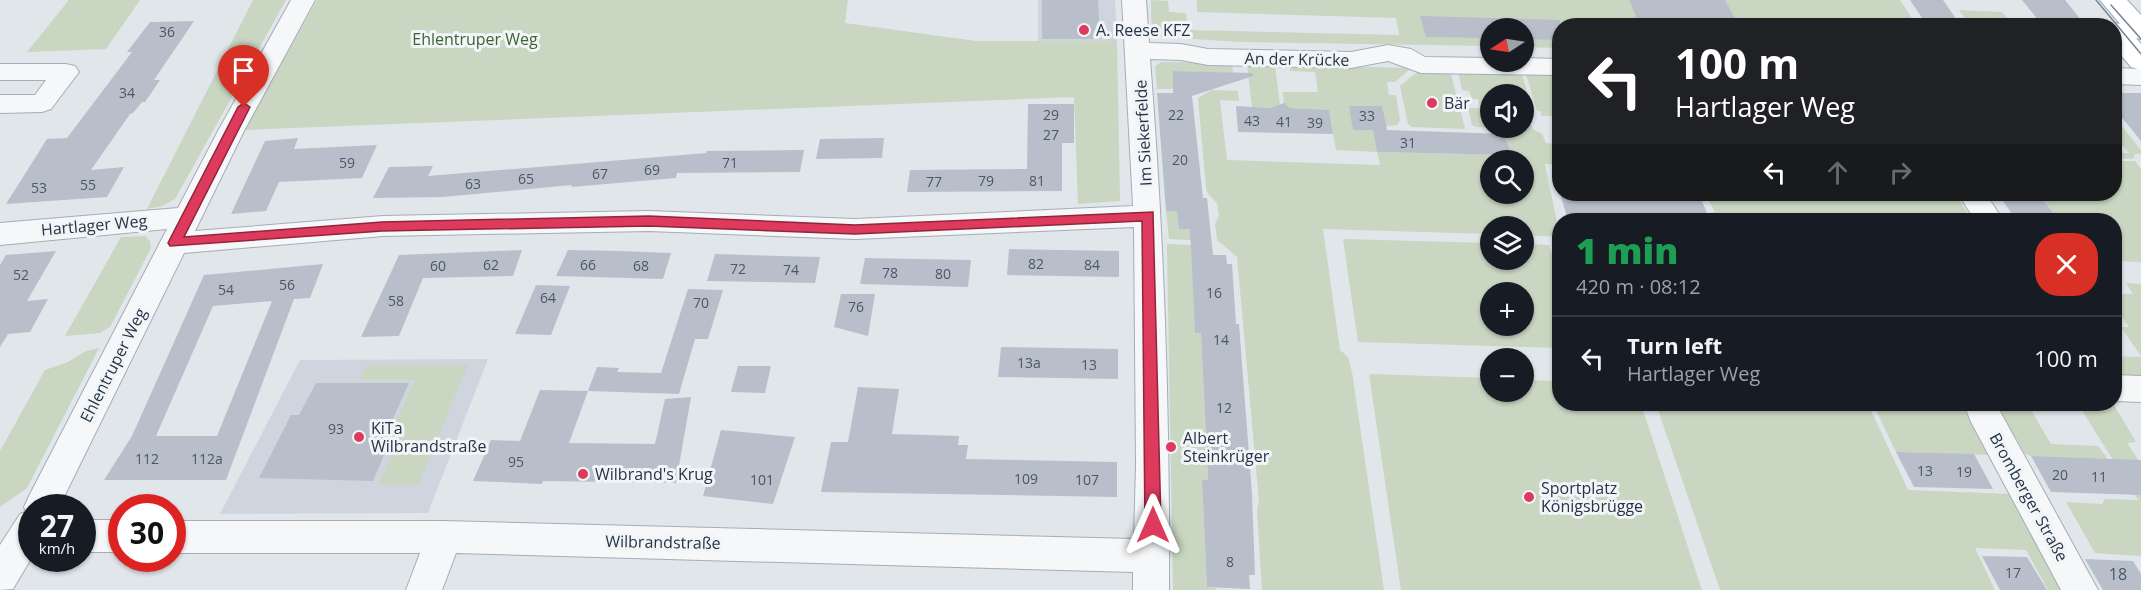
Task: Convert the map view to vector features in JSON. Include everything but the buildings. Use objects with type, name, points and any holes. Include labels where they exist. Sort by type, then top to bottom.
[{"type":"main road","points":[[2089,0],[2104,18]]},
{"type":"main road","points":[[2113,0],[2141,31]]},
{"type":"main road","points":[[2122,39],[2141,61]]},
{"type":"street","name":"Ehlentruper Weg","points":[[44,494],[231,131],[303,0]]},
{"type":"street","name":"Im Siekerfelde","points":[[1134,0],[1148,216],[1153,556],[1151,590]]},
{"type":"street","name":"An der Krücke","points":[[1138,51],[1181,52],[1208,57],[1351,60],[1388,53],[1402,55],[1421,64],[1552,67]]},
{"type":"street","points":[[0,104],[42,103],[66,72],[5,80]]},
{"type":"street","points":[[2122,76],[2141,77]]},
{"type":"street","name":"Hartlager Weg","points":[[0,234],[649,221],[855,229],[1148,216]]},
{"type":"street","points":[[2122,388],[2141,389]]},
{"type":"street","name":"Bromberger Straße","points":[[1982,411],[2080,590]]},
{"type":"street","name":"Wilbrandstraße","points":[[186,537],[444,537],[1153,556]]},
{"type":"street","points":[[424,590],[444,537]]},
{"type":"street","name":"Ehlentruper Weg","points":[[0,577],[18,543]]},
{"type":"shaded area","points":[[1038,0],[1115,0],[1117,41],[1038,41]]},
{"type":"shaded area","name":"KiTa Wilbrandstraße","points":[[488,359],[428,513],[220,514],[300,360]]},
{"type":"green space","points":[[69,0],[140,0],[106,49],[27,52]]},
{"type":"green space","points":[[253,0],[286,0],[175,199],[162,206],[147,209]]},
{"type":"green space","points":[[317,0],[848,0],[845,23],[976,41],[1117,41],[1120,201],[1078,204],[1074,97],[244,130]]},
{"type":"green space","points":[[1151,0],[1168,1],[1169,12],[1186,13],[1187,30],[1399,35],[1396,18],[1197,12],[1197,0],[1629,0],[1637,18],[1552,18],[1552,48],[1534,47],[1534,18],[1480,18],[1480,46],[1241,42],[1161,37],[1152,27]]},
{"type":"green space","points":[[1725,0],[1900,0],[1912,18],[1733,18]]},
{"type":"green space","points":[[1959,10],[2002,12],[2007,18],[1965,18]]},
{"type":"green space","points":[[1161,62],[1232,63],[1233,73],[1173,71],[1173,89],[1157,89],[1155,67]]},
{"type":"green space","points":[[1247,64],[1275,65],[1280,104],[1276,108],[1252,107]]},
{"type":"green space","points":[[1289,65],[1411,68],[1395,82],[1387,82],[1389,95],[1396,95],[1400,121],[1397,125],[1353,129],[1373,130],[1378,152],[1480,154],[1480,204],[1534,204],[1534,150],[1510,150],[1506,138],[1534,138],[1534,130],[1542,134],[1546,143],[1552,143],[1552,164],[1545,164],[1555,213],[1552,213],[1552,237],[1534,236],[1534,216],[1480,216],[1480,234],[1323,229],[1340,350],[1348,357],[1352,372],[1384,590],[1262,590],[1257,510],[1259,501],[1237,257],[1217,240],[1215,224],[1219,216],[1217,203],[1208,194],[1206,188],[1198,98],[1212,90],[1238,91],[1239,101],[1220,100],[1227,160],[1380,165],[1377,152],[1336,150],[1329,110],[1289,108],[1284,105],[1283,92],[1318,92],[1315,72],[1290,71]]},
{"type":"green space","points":[[1421,69],[1450,70],[1465,129],[1412,127],[1408,124],[1400,86]]},
{"type":"green space","points":[[1458,72],[1522,74],[1525,84],[1480,84],[1480,108],[1478,99],[1472,99],[1469,91],[1462,90]]},
{"type":"green space","points":[[1526,74],[1552,74],[1552,116],[1542,116],[1540,111],[1537,111],[1534,101],[1534,84],[1529,84]]},
{"type":"green space","points":[[1468,108],[1480,108],[1480,127],[1472,125]]},
{"type":"green space","points":[[2122,127],[2141,150],[2141,154],[2135,154],[2133,159],[2122,158],[2122,153],[2129,153],[2122,145]]},
{"type":"green space","points":[[2122,161],[2135,161],[2141,169],[2141,262],[2122,261],[2122,213],[2053,213],[2044,201],[2122,201]]},
{"type":"green space","points":[[1709,201],[1960,201],[1967,213],[1707,213],[1715,212]]},
{"type":"green space","points":[[1166,211],[1177,211],[1179,229],[1210,229],[1211,241],[1169,239]]},
{"type":"green space","points":[[145,236],[150,241],[151,248],[110,327],[100,333],[65,336],[121,237]]},
{"type":"green space","points":[[1343,239],[1480,243],[1480,270],[1534,270],[1534,244],[1549,245],[1552,255],[1552,348],[1358,342]]},
{"type":"green space","points":[[1167,244],[1191,245],[1195,332],[1201,333],[1208,480],[1202,480],[1207,587],[1216,588],[1216,590],[1173,590]]},
{"type":"green space","points":[[2126,283],[2141,284],[2141,356],[2122,328],[2129,327],[2122,317],[2122,294],[2133,294]]},
{"type":"green space","points":[[99,348],[27,488],[0,507],[0,451],[45,370],[68,362],[86,351]]},
{"type":"green space","points":[[2122,356],[2141,357],[2141,376],[2122,375]]},
{"type":"green space","points":[[367,365],[468,365],[418,485],[378,485],[399,438],[389,438],[415,380],[359,380]]},
{"type":"green space","name":"Sportplatz Königsbrügge","points":[[1369,374],[1480,378],[1480,402],[1534,402],[1534,380],[1552,381],[1552,411],[1643,411],[1702,590],[1401,590]]},
{"type":"green space","points":[[1658,411],[1871,411],[1908,490],[2010,494],[2062,590],[2048,590],[2026,550],[1975,548],[1995,590],[1720,590]]},
{"type":"green space","points":[[1876,411],[1965,411],[1989,455],[1896,452]]},
{"type":"green space","points":[[2001,411],[2032,411],[2051,444],[2098,446],[2108,459],[2025,454]]},
{"type":"green space","points":[[2082,411],[2118,411],[2136,442],[2127,443],[2141,464],[2141,556],[2095,553],[2066,502],[2102,504],[2105,499],[2138,500]]},
{"type":"tram line","points":[[2096,0],[2111,18]]},
{"type":"tram line","points":[[2111,5],[2141,39]]},
{"type":"tram line","points":[[2122,31],[2141,54]]},
{"type":"place","name":"A. Reese KFZ","points":[[1084,30]]},
{"type":"place","name":"Bär","points":[[1432,103]]},
{"type":"place","name":"KiTa Wilbrandstraße","points":[[359,437]]},
{"type":"place","name":"Albert Steinkrüger","points":[[1171,447]]},
{"type":"place","name":"Wilbrand's Krug","points":[[583,474]]},
{"type":"place","name":"Sportplatz Königsbrügge","points":[[1529,497]]},
{"type":"route","points":[[244,107],[175,243],[382,226],[649,221],[855,229],[1148,216],[1153,525]]}]
